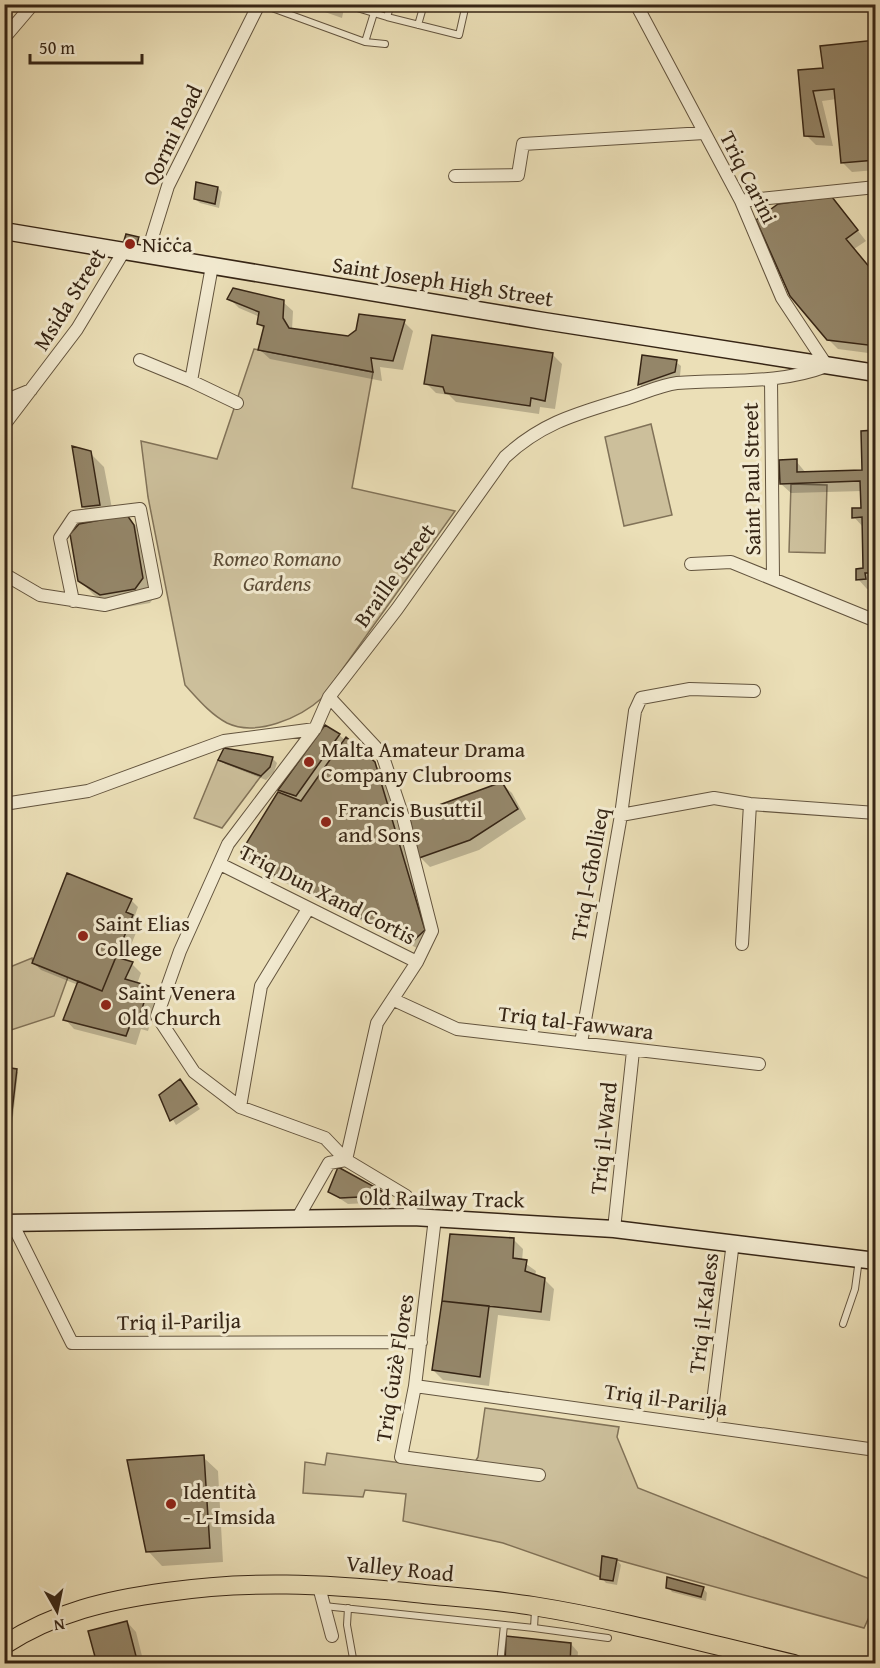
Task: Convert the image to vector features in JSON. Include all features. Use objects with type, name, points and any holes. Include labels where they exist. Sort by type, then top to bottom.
[{"type":"main road","name":"Saint Joseph High Street","points":[[4,231],[544,321],[759,352],[827,366],[876,372]]},
{"type":"main road","name":"Old Railway Track","points":[[8,1223],[413,1217],[614,1229],[867,1259]]},
{"type":"main road","name":"Valley Road","points":[[4,1645],[31,1628],[53,1618],[80,1608],[128,1597],[254,1583],[318,1583],[536,1606],[795,1664]]},
{"type":"street","points":[[4,38],[33,4]]},
{"type":"street","name":"Qormi Road","points":[[147,254],[168,186],[260,4]]},
{"type":"street","name":"Triq Carini","points":[[636,4],[741,201],[782,298],[827,366]]},
{"type":"street","points":[[455,177],[518,175],[523,144],[704,133]]},
{"type":"street","points":[[741,201],[876,187]]},
{"type":"street","name":"Msida Street","points":[[4,425],[78,329],[124,251]]},
{"type":"street","points":[[191,381],[212,266]]},
{"type":"street","points":[[140,360],[237,403]]},
{"type":"street","name":"Braille Street","points":[[240,1107],[194,1072],[157,1017],[180,951],[228,844],[315,729],[329,697],[397,609],[518,440],[554,422],[674,384],[771,380],[800,376],[827,366]]},
{"type":"street","name":"Saint Paul Street","points":[[771,380],[773,577]]},
{"type":"street","points":[[4,401],[33,389]]},
{"type":"street","points":[[4,574],[40,595],[73,601],[105,604],[156,592],[140,509],[74,517],[60,537],[73,601]]},
{"type":"street","points":[[691,564],[731,562],[773,577],[876,621]]},
{"type":"street","name":"Triq l-Għollieq","points":[[580,1043],[621,815],[635,711],[641,698],[690,689],[754,692]]},
{"type":"street","points":[[329,697],[382,754],[400,806],[432,931],[417,962],[377,1023],[346,1160]]},
{"type":"street","points":[[4,804],[88,791],[224,741],[315,729]]},
{"type":"street","points":[[621,815],[714,798],[750,804],[876,813]]},
{"type":"street","points":[[742,944],[750,804]]},
{"type":"street","name":"Triq Dun Xand Cortis","points":[[220,864],[417,962]]},
{"type":"street","points":[[308,909],[261,986],[240,1107],[325,1137],[346,1160],[406,1196],[413,1217]]},
{"type":"street","name":"Triq tal-Fawwara","points":[[394,1000],[457,1029],[759,1064]]},
{"type":"street","name":"Triq il-Ward","points":[[614,1229],[633,1051]]},
{"type":"street","points":[[297,1219],[329,1163],[346,1160]]},
{"type":"street","name":"Triq Ġużè Flores","points":[[435,1218],[415,1386],[401,1457],[539,1475]]},
{"type":"street","name":"Triq il-Parilja","points":[[8,1223],[72,1343],[421,1342]]},
{"type":"street","name":"Triq il-Kaless","points":[[710,1426],[733,1242]]},
{"type":"street","name":"Triq il-Parilja","points":[[415,1386],[876,1450]]},
{"type":"street","points":[[318,1583],[332,1636]]},
{"type":"lane","points":[[260,4],[365,42],[385,44]]},
{"type":"lane","points":[[358,4],[357,8],[459,35],[466,4]]},
{"type":"lane","points":[[387,17],[391,4]]},
{"type":"lane","points":[[418,25],[424,4]]},
{"type":"lane","points":[[365,42],[374,13]]},
{"type":"lane","points":[[843,1324],[867,1259]]},
{"type":"lane","points":[[324,1606],[608,1638]]},
{"type":"lane","points":[[534,1628],[536,1606]]},
{"type":"lane","points":[[348,1608],[346,1626],[354,1664]]},
{"type":"lane","points":[[500,1664],[504,1625]]},
{"type":"green space","name":"Romeo Romano Gardens","points":[[254,349],[373,372],[352,488],[455,511],[322,698],[290,718],[264,727],[251,728],[227,723],[204,706],[185,685],[148,497],[141,441],[217,459]]},
{"type":"green space","points":[[651,424],[672,515],[624,526],[605,437]]},
{"type":"green space","points":[[791,484],[827,485],[825,553],[789,552]]},
{"type":"green space","points":[[218,760],[261,776],[222,828],[194,818]]},
{"type":"green space","points":[[32,958],[33,963],[68,977],[54,1016],[5,1032],[5,969]]},
{"type":"green space","points":[[485,1408],[619,1427],[617,1437],[638,1488],[875,1581],[875,1604],[864,1628],[603,1556],[600,1577],[503,1543],[403,1521],[406,1494],[365,1490],[363,1497],[303,1493],[305,1462],[325,1465],[327,1453],[469,1472],[478,1457]]},
{"type":"building","points":[[876,40],[876,160],[841,163],[834,89],[813,91],[824,137],[804,136],[798,70],[823,68],[820,46]]},
{"type":"building","points":[[196,182],[218,187],[215,204],[194,199]]},
{"type":"building","points":[[832,197],[858,230],[846,239],[876,275],[876,346],[827,340],[790,296],[756,220],[778,204]]},
{"type":"building","points":[[126,234],[139,237],[136,247],[123,244]]},
{"type":"building","points":[[233,288],[284,300],[283,318],[289,328],[348,336],[356,330],[359,314],[405,320],[393,361],[371,358],[373,372],[258,350],[264,326],[257,324],[259,312],[227,299]]},
{"type":"building","points":[[432,335],[553,353],[545,401],[531,398],[530,406],[445,393],[443,387],[424,384]]},
{"type":"building","points":[[642,355],[677,360],[675,372],[638,385]]},
{"type":"building","points":[[875,414],[876,573],[865,573],[866,579],[856,580],[856,569],[863,568],[862,517],[852,518],[852,508],[861,508],[860,481],[780,484],[779,460],[797,459],[797,472],[862,470],[861,431],[875,430]]},
{"type":"building","points":[[72,446],[91,451],[100,505],[82,507]]},
{"type":"building","points":[[127,515],[134,525],[143,578],[135,589],[100,595],[78,581],[70,534],[79,524]]},
{"type":"building","name":"Malta Amateur Drama Company Clubrooms","points":[[325,725],[340,734],[296,796],[278,790]]},
{"type":"building","name":"Francis Busuttil and Sons","points":[[346,737],[375,762],[425,930],[411,943],[245,860],[241,852],[278,792],[301,801]]},
{"type":"building","points":[[224,748],[273,757],[270,767],[261,776],[218,760]]},
{"type":"building","points":[[502,782],[518,809],[470,840],[419,858],[409,816]]},
{"type":"building","name":"Saint Elias College","points":[[67,873],[132,899],[126,912],[133,915],[102,991],[32,963]]},
{"type":"building","name":"Saint Venera Old Church","points":[[116,957],[133,962],[125,979],[149,986],[138,1022],[132,1020],[126,1036],[63,1020],[78,981],[102,991]]},
{"type":"building","points":[[4,1067],[17,1069],[4,1180]]},
{"type":"building","points":[[180,1079],[197,1104],[170,1121],[159,1095]]},
{"type":"building","points":[[338,1167],[382,1191],[380,1196],[340,1198],[328,1192]]},
{"type":"building","points":[[450,1234],[514,1238],[513,1258],[527,1260],[525,1271],[545,1278],[541,1312],[442,1301]]},
{"type":"building","points":[[442,1301],[489,1306],[480,1377],[432,1370]]},
{"type":"building","name":"Identità - L-Imsida","points":[[204,1455],[210,1548],[146,1552],[127,1460]]},
{"type":"building","points":[[602,1556],[617,1559],[613,1581],[600,1579]]},
{"type":"building","points":[[667,1577],[704,1587],[701,1597],[666,1588]]},
{"type":"building","points":[[127,1621],[138,1664],[97,1664],[88,1631]]},
{"type":"building","points":[[506,1636],[571,1643],[570,1664],[505,1664]]},
{"type":"place","name":"Niċċa","points":[[130,244]]},
{"type":"place","name":"Malta Amateur Drama Company Clubrooms","points":[[309,762]]},
{"type":"place","name":"Francis Busuttil and Sons","points":[[326,822]]},
{"type":"place","name":"Saint Elias College","points":[[83,936]]},
{"type":"place","name":"Saint Venera Old Church","points":[[106,1005]]},
{"type":"place","name":"Identità - L-Imsida","points":[[171,1504]]}]
